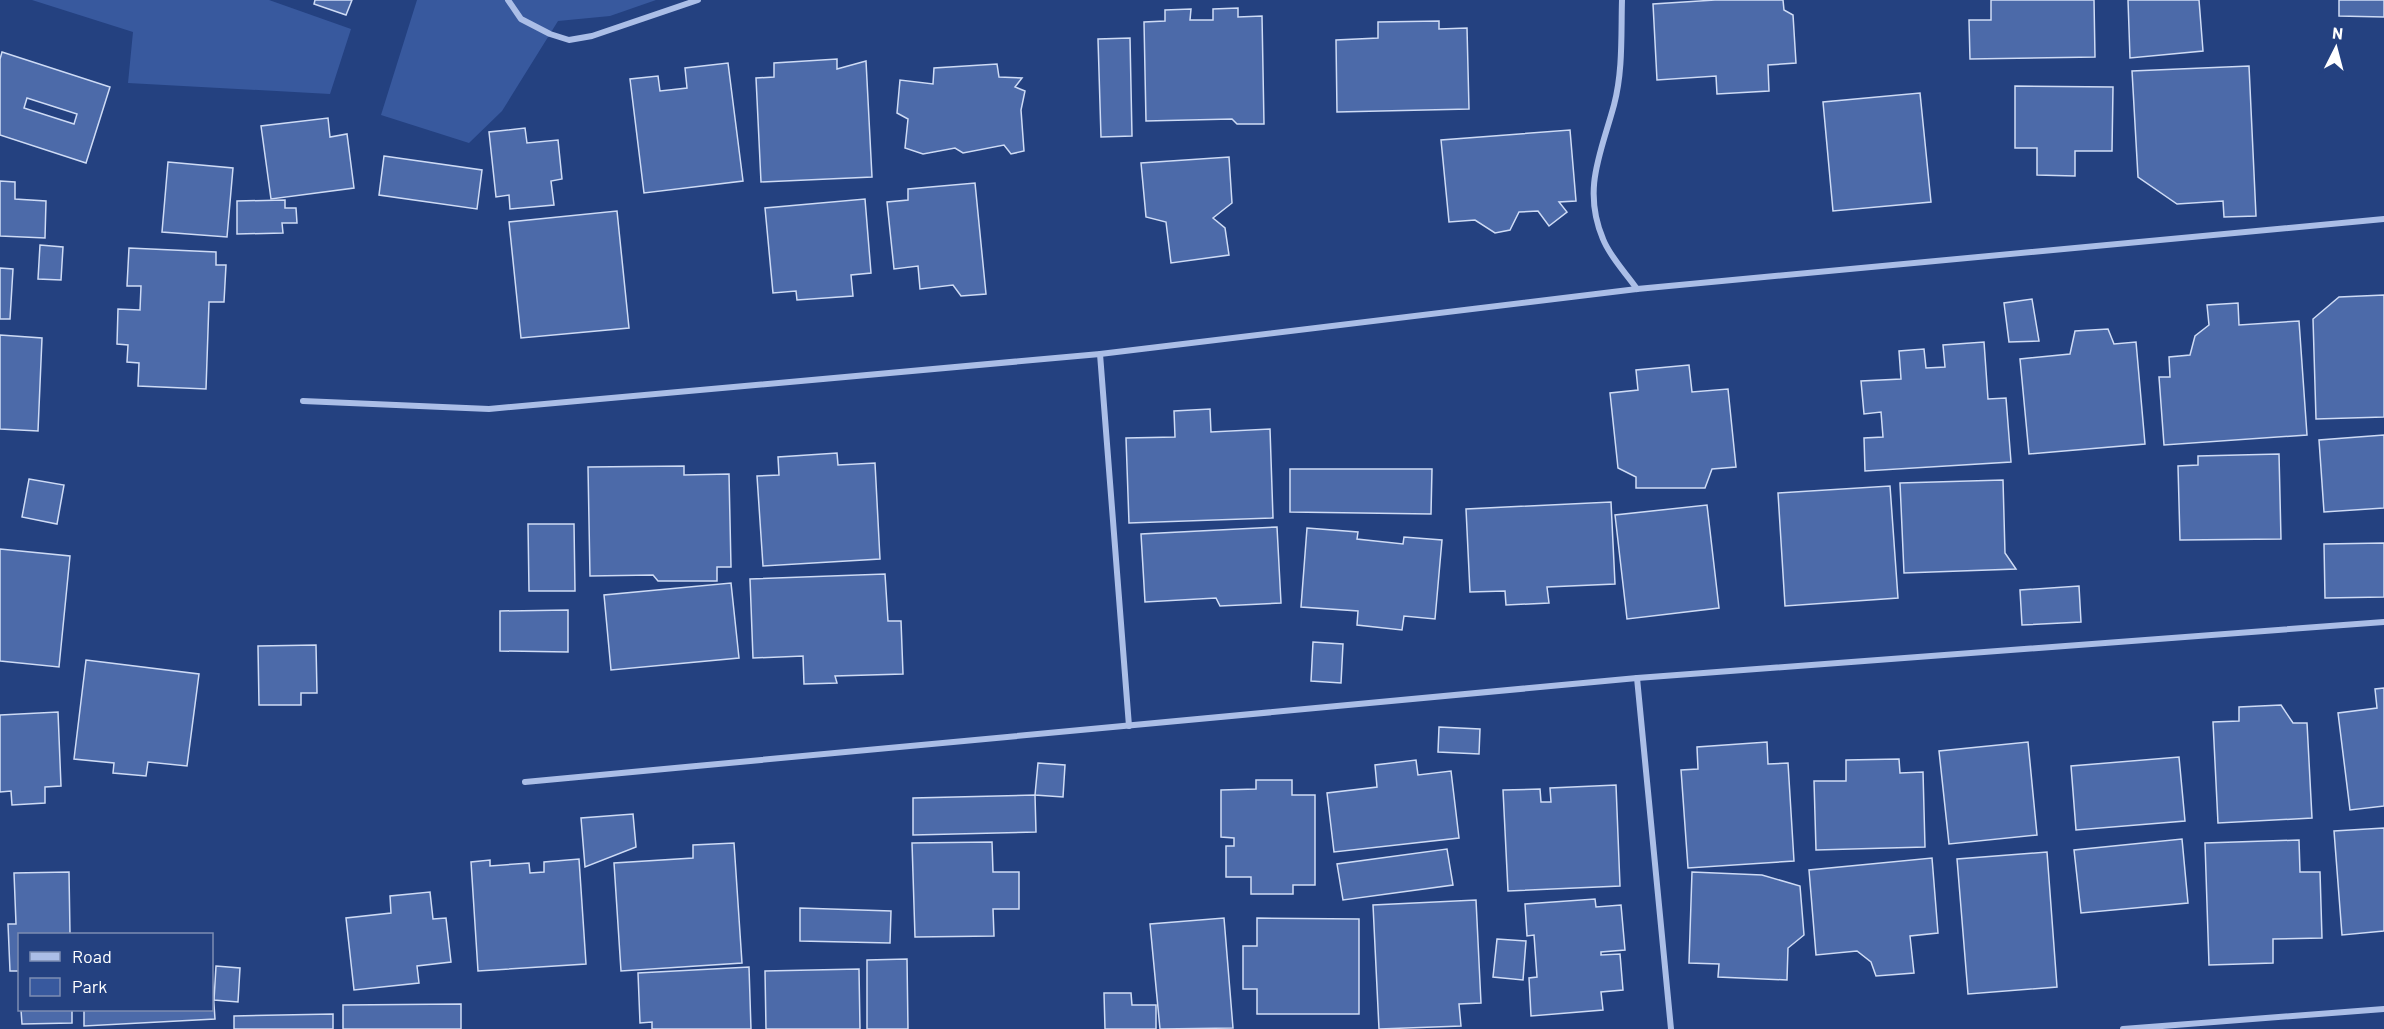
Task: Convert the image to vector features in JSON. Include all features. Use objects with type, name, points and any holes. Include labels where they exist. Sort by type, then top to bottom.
[{"type":"street","points":[[508,0],[521,19],[550,34],[569,40],[592,36],[698,0]]},
{"type":"street","points":[[1622,0],[1619,78],[1614,106],[1605,130],[1593,181],[1595,209],[1603,241],[1636,289]]},
{"type":"street","points":[[303,401],[489,409],[1100,354],[1636,289],[2384,219]]},
{"type":"street","points":[[1100,354],[1129,726]]},
{"type":"street","points":[[525,782],[1637,678],[2384,622]]},
{"type":"street","points":[[1637,678],[1671,1029]]},
{"type":"street","points":[[2123,1029],[2384,1009]]},
{"type":"green space","points":[[32,0],[269,0],[351,29],[330,94],[128,83],[133,32]]},
{"type":"green space","points":[[417,0],[656,0],[610,16],[558,21],[502,111],[469,143],[381,115]]},
{"type":"building","points":[[315,0],[352,0],[346,15],[314,4]]},
{"type":"building","points":[[1715,0],[1783,0],[1784,10],[1793,15],[1796,63],[1768,65],[1769,91],[1717,94],[1716,76],[1657,80],[1653,4]]},
{"type":"building","points":[[1991,0],[2094,0],[2095,57],[1970,59],[1969,20],[1991,20]]},
{"type":"building","points":[[2128,0],[2199,0],[2203,51],[2130,58]]},
{"type":"building","points":[[2339,0],[2384,0],[2384,17],[2339,16]]},
{"type":"building","points":[[1238,8],[1238,17],[1262,16],[1264,124],[1237,124],[1232,119],[1146,121],[1144,22],[1165,21],[1165,10],[1191,9],[1190,20],[1213,20],[1213,9]]},
{"type":"building","points":[[1439,21],[1439,29],[1467,28],[1469,109],[1337,112],[1336,40],[1378,38],[1378,22]]},
{"type":"building","points":[[1130,38],[1132,136],[1101,137],[1098,39]]},
{"type":"building","points":[[2,52],[110,87],[86,163],[0,135],[0,59]],"holes":[[[27,98],[77,114],[74,124],[24,108]]]},
{"type":"building","points":[[837,59],[837,69],[866,61],[872,177],[761,182],[756,78],[774,77],[774,63]]},
{"type":"building","points":[[728,63],[743,181],[644,193],[630,79],[658,76],[660,91],[687,88],[685,68]]},
{"type":"building","points":[[997,64],[999,77],[1022,78],[1015,87],[1025,91],[1021,110],[1024,151],[1011,154],[1004,145],[963,153],[955,148],[923,154],[905,148],[908,119],[897,113],[900,80],[933,84],[934,68]]},
{"type":"building","points":[[2249,66],[2256,216],[2224,217],[2223,201],[2177,204],[2138,177],[2132,71]]},
{"type":"building","points":[[2015,86],[2113,87],[2112,151],[2075,151],[2075,176],[2037,175],[2037,148],[2015,148]]},
{"type":"building","points":[[1920,93],[1931,202],[1833,211],[1823,102]]},
{"type":"building","points":[[328,118],[330,137],[347,134],[354,188],[271,199],[261,126]]},
{"type":"building","points":[[525,128],[527,143],[558,140],[562,179],[551,181],[554,205],[510,209],[509,195],[496,197],[489,132]]},
{"type":"building","points":[[1570,130],[1576,201],[1559,202],[1567,212],[1549,226],[1538,211],[1519,212],[1510,230],[1495,233],[1475,220],[1449,222],[1441,140]]},
{"type":"building","points":[[384,156],[482,170],[477,209],[379,195]]},
{"type":"building","points":[[1229,157],[1232,203],[1213,218],[1225,228],[1229,255],[1171,263],[1166,222],[1146,217],[1141,163]]},
{"type":"building","points":[[168,162],[233,168],[227,237],[162,232]]},
{"type":"building","points":[[0,181],[15,182],[15,199],[46,201],[45,238],[0,236]]},
{"type":"building","points":[[975,183],[986,294],[961,296],[953,285],[920,289],[918,266],[894,269],[887,202],[908,200],[908,189]]},
{"type":"building","points":[[865,199],[871,273],[851,275],[853,296],[797,300],[796,291],[773,293],[765,208]]},
{"type":"building","points":[[285,200],[285,208],[296,208],[297,223],[282,223],[283,233],[237,234],[237,201]]},
{"type":"building","points":[[617,211],[629,328],[521,338],[509,222]]},
{"type":"building","points":[[40,245],[63,247],[61,280],[38,279]]},
{"type":"building","points":[[129,248],[216,252],[216,265],[226,265],[224,302],[209,302],[206,389],[138,386],[139,363],[127,362],[128,345],[117,344],[118,309],[140,310],[141,286],[127,286]]},
{"type":"building","points":[[0,268],[13,269],[10,319],[0,319]]},
{"type":"building","points":[[2384,295],[2384,417],[2316,419],[2313,319],[2339,297]]},
{"type":"building","points":[[2032,299],[2039,341],[2009,342],[2004,303]]},
{"type":"building","points":[[2238,303],[2239,325],[2299,321],[2307,435],[2164,445],[2159,377],[2170,377],[2169,357],[2190,355],[2195,336],[2209,325],[2207,305]]},
{"type":"building","points":[[2108,329],[2114,344],[2136,342],[2145,444],[2029,454],[2020,359],[2070,354],[2075,331]]},
{"type":"building","points":[[0,335],[42,338],[38,431],[0,429]]},
{"type":"building","points":[[1984,342],[1988,399],[2006,398],[2011,462],[1865,471],[1864,438],[1883,437],[1881,412],[1864,414],[1861,381],[1901,379],[1899,351],[1924,349],[1926,368],[1945,367],[1943,345]]},
{"type":"building","points":[[1689,365],[1692,392],[1728,389],[1736,467],[1712,469],[1705,488],[1636,488],[1636,477],[1618,468],[1610,393],[1638,390],[1636,370]]},
{"type":"building","points":[[1210,409],[1211,432],[1270,429],[1273,518],[1129,523],[1126,438],[1175,437],[1174,411]]},
{"type":"building","points":[[2384,435],[2384,508],[2324,512],[2319,440]]},
{"type":"building","points":[[837,453],[838,465],[875,463],[880,559],[763,566],[757,476],[779,475],[778,457]]},
{"type":"building","points":[[2279,454],[2281,539],[2180,540],[2178,466],[2198,465],[2198,456]]},
{"type":"building","points":[[684,466],[684,475],[729,474],[731,567],[717,567],[717,581],[658,581],[653,575],[590,576],[588,467]]},
{"type":"building","points":[[1290,469],[1432,469],[1431,514],[1290,512]]},
{"type":"building","points":[[29,479],[64,485],[57,524],[22,517]]},
{"type":"building","points":[[2003,480],[2005,553],[2016,569],[1904,573],[1900,483]]},
{"type":"building","points":[[1890,486],[1898,598],[1785,606],[1778,493]]},
{"type":"building","points":[[1611,502],[1615,584],[1547,587],[1549,603],[1506,605],[1505,591],[1470,592],[1466,509]]},
{"type":"building","points":[[1707,505],[1719,608],[1627,619],[1615,515]]},
{"type":"building","points":[[528,524],[574,524],[575,591],[529,591]]},
{"type":"building","points":[[1277,527],[1281,603],[1220,606],[1216,598],[1145,602],[1141,534]]},
{"type":"building","points":[[1307,528],[1358,532],[1357,539],[1403,544],[1404,537],[1442,540],[1435,619],[1404,616],[1402,630],[1357,625],[1358,611],[1301,607]]},
{"type":"building","points":[[2384,543],[2384,597],[2325,598],[2324,544]]},
{"type":"building","points":[[0,549],[70,556],[59,667],[0,661]]},
{"type":"building","points":[[885,574],[888,621],[901,621],[903,674],[835,676],[837,683],[804,684],[803,656],[753,658],[750,579]]},
{"type":"building","points":[[731,583],[739,658],[611,670],[604,595]]},
{"type":"building","points":[[2079,586],[2081,622],[2022,625],[2020,590]]},
{"type":"building","points":[[568,610],[568,652],[500,651],[500,611]]},
{"type":"building","points":[[1313,642],[1343,644],[1341,683],[1311,681]]},
{"type":"building","points":[[316,645],[317,693],[301,693],[301,705],[259,705],[258,646]]},
{"type":"building","points":[[86,660],[199,674],[187,766],[148,762],[146,776],[113,773],[114,763],[74,759]]},
{"type":"building","points":[[2384,688],[2384,806],[2350,810],[2338,713],[2377,708],[2375,689]]},
{"type":"building","points":[[2281,705],[2293,723],[2307,723],[2312,818],[2218,823],[2213,722],[2239,721],[2239,707]]},
{"type":"building","points":[[58,712],[61,786],[45,787],[45,803],[12,805],[11,791],[0,792],[0,715]]},
{"type":"building","points":[[1439,727],[1480,729],[1479,754],[1438,752]]},
{"type":"building","points":[[1767,742],[1768,764],[1788,763],[1794,861],[1688,868],[1681,770],[1698,769],[1697,747]]},
{"type":"building","points":[[2028,742],[2037,835],[1949,844],[1939,751]]},
{"type":"building","points":[[2179,757],[2185,821],[2076,830],[2071,766]]},
{"type":"building","points":[[1899,759],[1900,773],[1923,772],[1925,847],[1816,850],[1814,781],[1846,781],[1846,760]]},
{"type":"building","points":[[1416,760],[1418,775],[1451,771],[1459,838],[1334,852],[1327,793],[1377,787],[1375,765]]},
{"type":"building","points":[[1038,763],[1065,765],[1063,797],[1035,795]]},
{"type":"building","points":[[1256,780],[1292,780],[1292,795],[1315,795],[1315,885],[1293,885],[1293,894],[1251,894],[1251,877],[1226,877],[1226,846],[1234,846],[1234,838],[1221,837],[1221,790],[1256,789]]},
{"type":"building","points":[[1616,785],[1620,886],[1508,891],[1503,790],[1540,789],[1541,802],[1551,802],[1550,788]]},
{"type":"building","points":[[1035,795],[1036,832],[913,835],[913,798]]},
{"type":"building","points":[[633,814],[636,847],[585,867],[581,818]]},
{"type":"building","points":[[2384,828],[2384,931],[2342,935],[2334,831]]},
{"type":"building","points":[[2182,839],[2188,903],[2081,913],[2074,850]]},
{"type":"building","points":[[2299,840],[2300,872],[2320,872],[2322,938],[2273,939],[2273,963],[2209,965],[2205,843]]},
{"type":"building","points":[[992,842],[993,872],[1019,872],[1019,909],[993,909],[994,936],[915,937],[912,843]]},
{"type":"building","points":[[734,843],[742,963],[621,971],[614,863],[693,858],[693,845]]},
{"type":"building","points":[[1447,849],[1453,885],[1343,900],[1337,864]]},
{"type":"building","points":[[2047,852],[2057,987],[1968,994],[1957,859]]},
{"type":"building","points":[[1932,858],[1938,933],[1910,936],[1914,973],[1876,976],[1871,962],[1857,951],[1816,955],[1809,870]]},
{"type":"building","points":[[579,859],[586,964],[478,971],[471,862],[490,860],[490,866],[529,863],[530,873],[544,872],[544,862]]},
{"type":"building","points":[[69,872],[70,933],[18,933],[18,971],[10,971],[8,924],[16,924],[14,873]]},
{"type":"building","points":[[1692,872],[1762,875],[1800,886],[1804,935],[1788,948],[1787,980],[1718,977],[1719,964],[1689,963]]},
{"type":"building","points":[[430,892],[433,919],[446,918],[451,962],[417,966],[419,983],[354,990],[346,918],[391,913],[390,896]]},
{"type":"building","points":[[1595,899],[1596,907],[1621,905],[1625,950],[1601,952],[1601,955],[1620,954],[1623,990],[1601,992],[1603,1010],[1531,1016],[1529,978],[1537,977],[1534,935],[1527,936],[1525,904]]},
{"type":"building","points":[[1476,900],[1481,1003],[1459,1004],[1461,1026],[1379,1029],[1373,905]]},
{"type":"building","points":[[800,908],[891,911],[890,943],[800,941]]},
{"type":"building","points":[[1224,918],[1233,1028],[1160,1029],[1150,924]]},
{"type":"building","points":[[1257,918],[1359,919],[1359,1014],[1257,1014],[1257,989],[1243,989],[1243,946],[1257,946]]},
{"type":"building","points":[[1497,939],[1526,941],[1523,980],[1493,977]]},
{"type":"building","points":[[907,959],[908,1029],[867,1029],[867,960]]},
{"type":"building","points":[[216,966],[240,968],[238,1002],[214,1000]]},
{"type":"building","points":[[749,967],[751,1029],[652,1029],[652,1022],[640,1023],[638,973]]},
{"type":"building","points":[[859,969],[860,1029],[766,1029],[765,971]]},
{"type":"building","points":[[213,990],[215,1019],[84,1026],[84,1011],[213,1011]]},
{"type":"building","points":[[1104,993],[1131,993],[1132,1005],[1156,1005],[1156,1029],[1105,1029]]},
{"type":"building","points":[[461,1004],[461,1029],[343,1029],[343,1005]]},
{"type":"building","points":[[21,1011],[72,1011],[72,1023],[22,1024]]},
{"type":"building","points":[[333,1014],[333,1029],[234,1029],[234,1016]]}]
